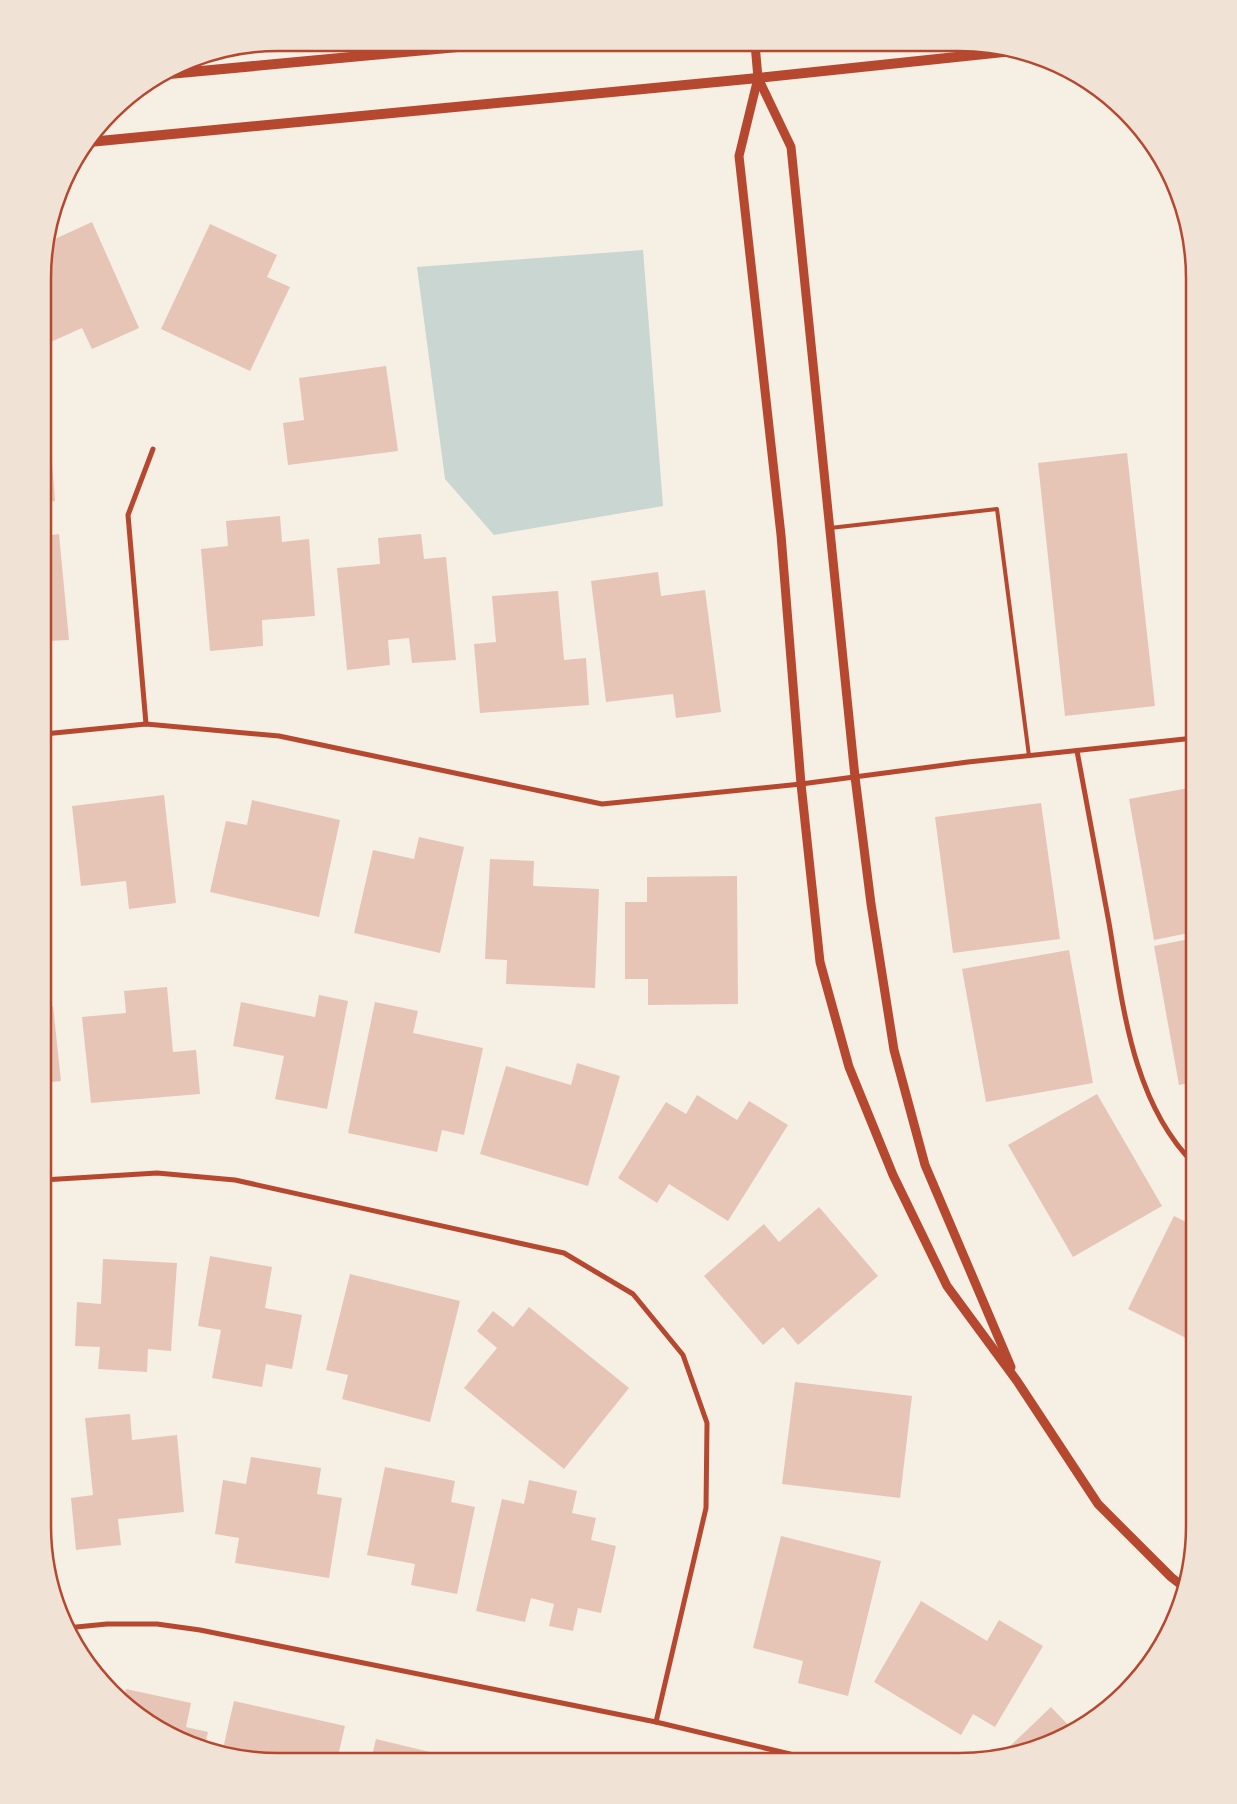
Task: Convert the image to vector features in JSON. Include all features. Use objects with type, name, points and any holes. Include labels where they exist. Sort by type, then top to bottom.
[{"type":"main road","points":[[183,73],[415,51]]},
{"type":"main road","points":[[97,141],[758,78],[990,53]]},
{"type":"street","points":[[756,51],[758,78],[739,156],[781,535],[801,784],[820,962],[849,1067],[893,1176],[947,1286],[1017,1381],[1098,1504],[1178,1582]]},
{"type":"street","points":[[758,78],[791,147],[855,777],[871,904],[894,1050],[924,1164],[1017,1381]]},
{"type":"street","points":[[146,724],[128,515],[153,449]]},
{"type":"street","points":[[51,733],[146,724],[279,736],[602,804],[801,784],[1186,739]]},
{"type":"street","points":[[1077,751],[1129,1034],[1144,1081],[1155,1106],[1169,1132],[1186,1156]]},
{"type":"street","points":[[51,1180],[157,1174],[235,1180],[564,1253],[633,1294],[683,1355],[707,1423],[706,1508],[656,1722]]},
{"type":"street","points":[[76,1627],[106,1624],[156,1624],[200,1630],[656,1722],[786,1753]]},
{"type":"lane","points":[[830,528],[997,509],[1029,756]]},
{"type":"shaded area","points":[[643,250],[663,506],[494,535],[445,479],[417,267]]},
{"type":"building","points":[[92,222],[139,328],[92,349],[82,328],[51,342],[51,278],[55,239]]},
{"type":"building","points":[[210,224],[277,255],[267,277],[290,287],[250,371],[161,329]]},
{"type":"building","points":[[386,366],[398,451],[288,465],[283,423],[304,420],[299,378]]},
{"type":"building","points":[[51,449],[55,501],[51,501]]},
{"type":"building","points":[[1127,453],[1155,706],[1065,716],[1038,463]]},
{"type":"building","points":[[280,516],[282,542],[309,539],[315,616],[262,620],[263,646],[210,651],[201,549],[228,546],[226,521]]},
{"type":"building","points":[[59,534],[69,640],[51,641],[51,535]]},
{"type":"building","points":[[421,534],[424,559],[446,557],[456,660],[412,663],[409,638],[388,640],[390,665],[347,670],[337,568],[380,564],[378,538]]},
{"type":"building","points":[[658,572],[661,596],[705,590],[721,712],[676,718],[673,694],[606,702],[591,581]]},
{"type":"building","points":[[558,591],[564,660],[586,658],[589,705],[480,713],[474,644],[496,642],[492,596]]},
{"type":"building","points":[[1186,788],[1186,934],[1154,940],[1129,799]]},
{"type":"building","points":[[164,795],[176,903],[129,909],[126,881],[81,886],[72,806]]},
{"type":"building","points":[[252,800],[340,820],[319,917],[210,892],[226,821],[247,825]]},
{"type":"building","points":[[1041,803],[1060,939],[953,953],[935,817]]},
{"type":"building","points":[[419,837],[464,847],[440,953],[354,933],[373,850],[414,859]]},
{"type":"building","points":[[490,859],[534,861],[533,886],[599,889],[595,988],[506,984],[507,960],[485,959]]},
{"type":"building","points":[[737,876],[738,1004],[648,1005],[648,979],[625,979],[625,902],[647,902],[647,877]]},
{"type":"building","points":[[1186,940],[1186,1084],[1179,1085],[1154,946]]},
{"type":"building","points":[[1069,950],[1093,1083],[986,1102],[962,969]]},
{"type":"building","points":[[167,987],[173,1052],[196,1050],[200,1094],[91,1103],[82,1017],[126,1013],[124,991]]},
{"type":"building","points":[[319,995],[348,1001],[327,1109],[275,1099],[284,1056],[233,1046],[241,1002],[315,1017]]},
{"type":"building","points":[[375,1002],[418,1011],[413,1033],[483,1048],[464,1135],[442,1130],[437,1152],[348,1133]]},
{"type":"building","points":[[51,1006],[53,1006],[61,1081],[51,1082]]},
{"type":"building","points":[[577,1063],[620,1076],[588,1186],[480,1154],[506,1066],[571,1085]]},
{"type":"building","points":[[1097,1094],[1162,1206],[1073,1257],[1008,1145]]},
{"type":"building","points":[[697,1095],[737,1120],[749,1101],[788,1125],[728,1221],[669,1184],[657,1203],[618,1178],[666,1102],[686,1114]]},
{"type":"building","points":[[819,1207],[878,1276],[798,1345],[783,1327],[763,1345],[704,1276],[764,1224],[779,1242]]},
{"type":"building","points":[[1174,1216],[1186,1222],[1186,1338],[1128,1309]]},
{"type":"building","points":[[210,1256],[272,1267],[265,1308],[302,1315],[292,1369],[266,1364],[262,1387],[212,1378],[221,1330],[198,1326]]},
{"type":"building","points":[[103,1259],[177,1263],[171,1351],[148,1349],[147,1372],[98,1369],[100,1347],[75,1346],[77,1302],[101,1304]]},
{"type":"building","points":[[350,1274],[460,1301],[430,1422],[342,1399],[348,1375],[326,1370]]},
{"type":"building","points":[[529,1307],[629,1388],[564,1469],[464,1388],[497,1348],[477,1331],[493,1311],[513,1327]]},
{"type":"building","points":[[795,1382],[912,1396],[900,1498],[782,1484]]},
{"type":"building","points":[[130,1414],[132,1440],[177,1435],[184,1512],[118,1519],[121,1545],[76,1550],[71,1498],[93,1495],[85,1418]]},
{"type":"building","points":[[251,1457],[321,1468],[317,1494],[342,1498],[329,1578],[235,1563],[239,1538],[215,1534],[223,1480],[246,1484]]},
{"type":"building","points":[[385,1467],[455,1481],[451,1502],[475,1507],[457,1594],[411,1585],[415,1564],[367,1555]]},
{"type":"building","points":[[529,1480],[577,1491],[572,1513],[596,1518],[591,1540],[616,1546],[601,1613],[578,1608],[573,1631],[549,1626],[554,1604],[531,1598],[525,1622],[476,1611],[502,1499],[524,1504]]},
{"type":"building","points":[[781,1536],[881,1561],[848,1696],[798,1683],[803,1661],[753,1648]]},
{"type":"building","points":[[921,1601],[987,1641],[999,1620],[1043,1646],[995,1727],[973,1714],[961,1735],[874,1682]]},
{"type":"building","points":[[126,1689],[191,1703],[186,1727],[208,1732],[206,1741],[152,1715],[125,1693]]},
{"type":"building","points":[[234,1701],[345,1726],[339,1753],[278,1753],[249,1751],[224,1746]]},
{"type":"building","points":[[1051,1707],[1068,1724],[1032,1741],[1009,1747]]},
{"type":"building","points":[[376,1739],[434,1753],[373,1753]]}]
